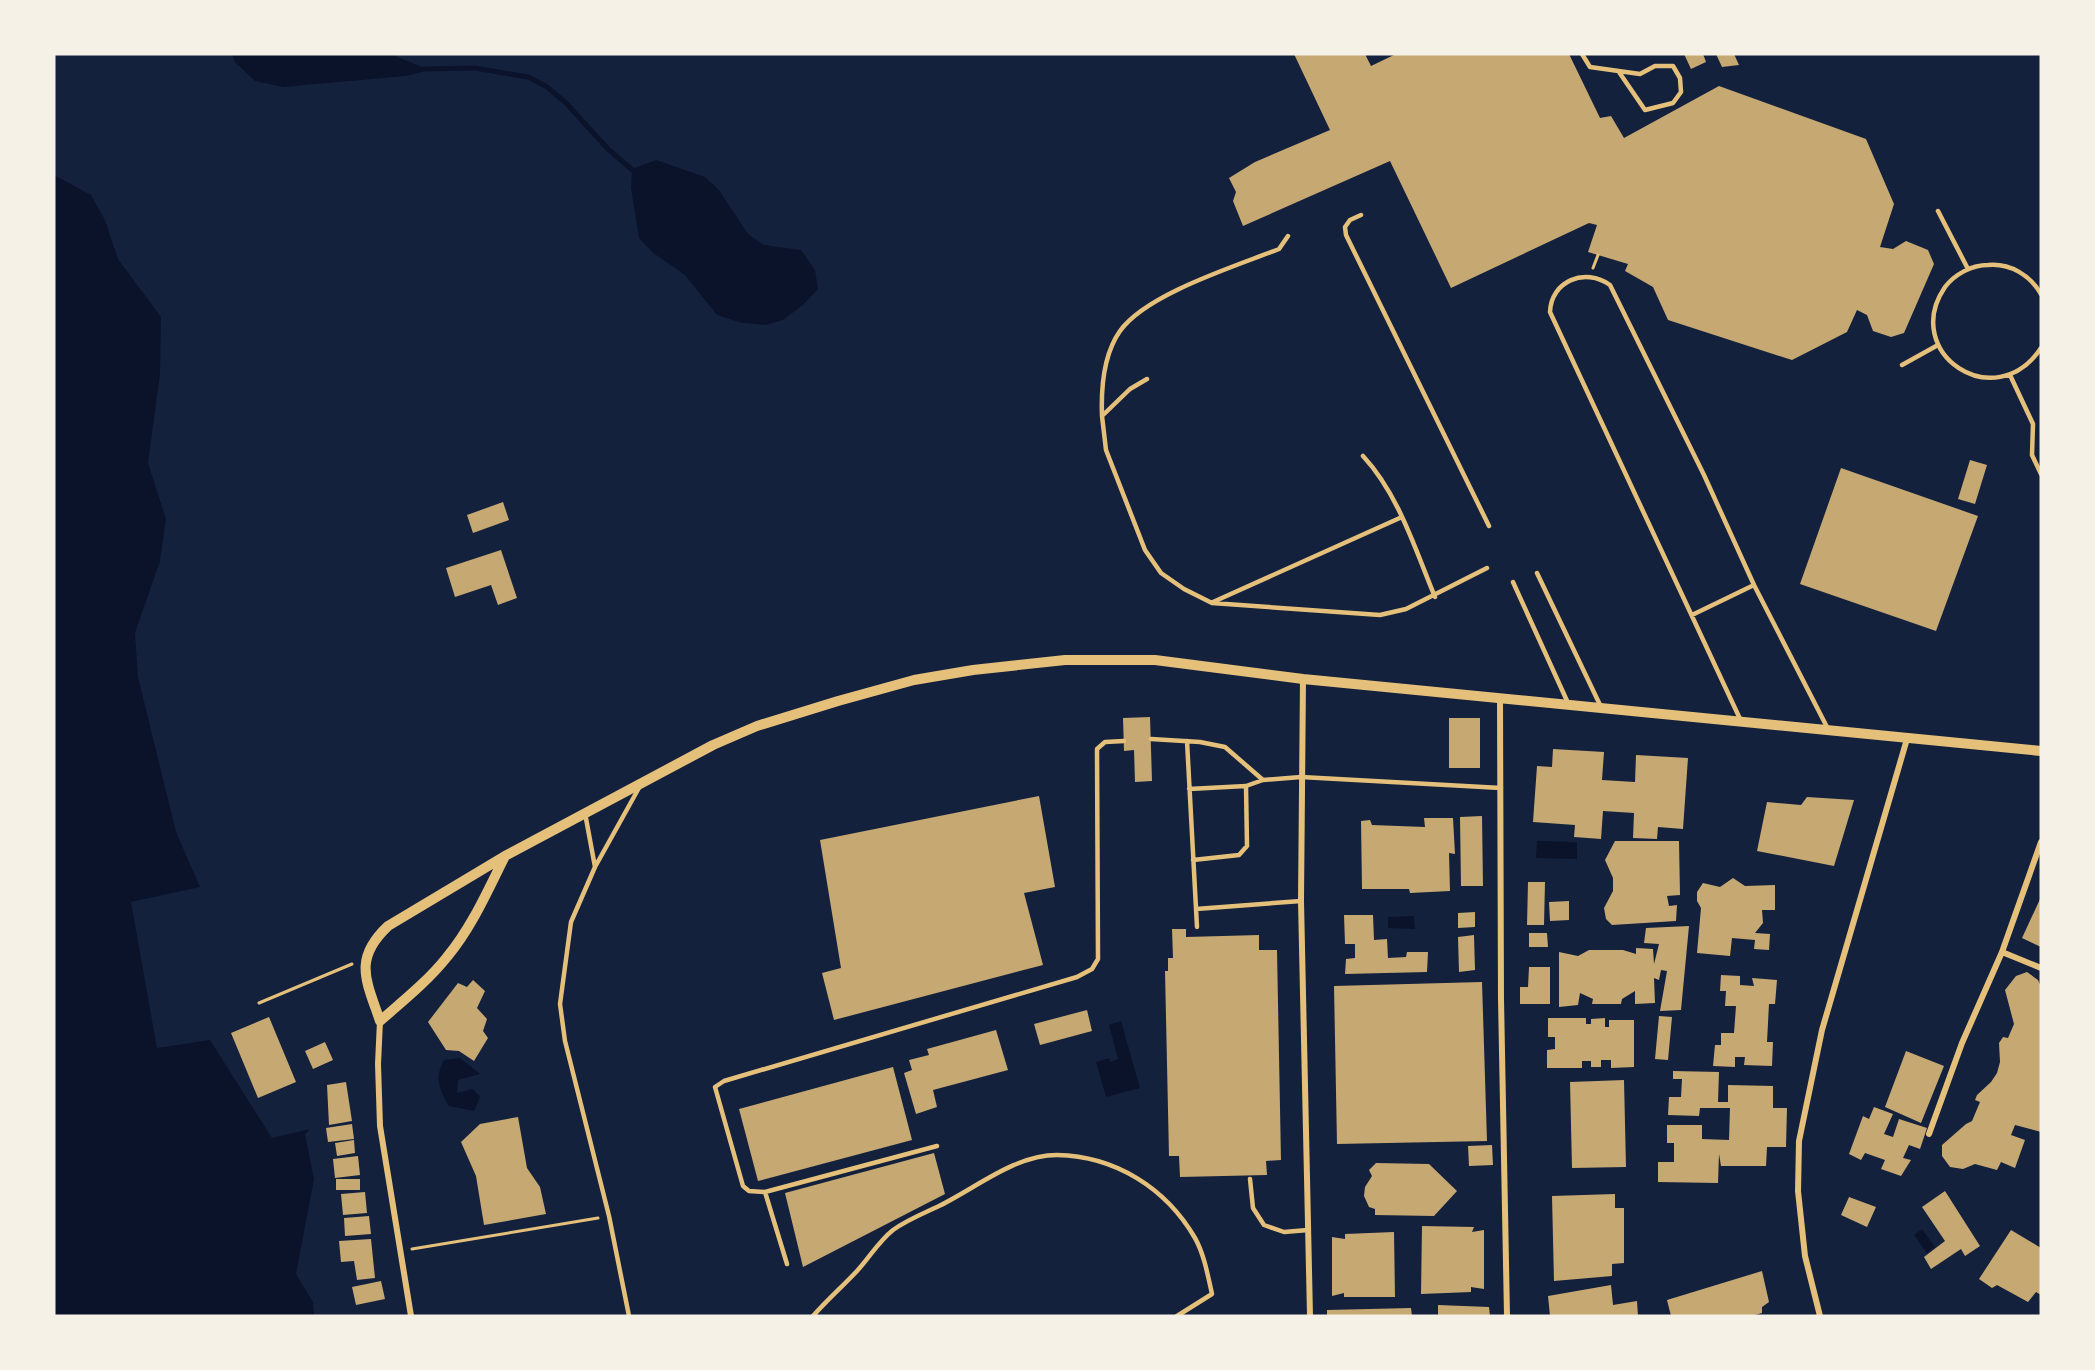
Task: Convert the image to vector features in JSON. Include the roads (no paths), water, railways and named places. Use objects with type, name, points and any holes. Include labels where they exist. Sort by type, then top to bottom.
[{"type":"street","points":[[411,1316],[380,1126],[378,1064],[380,1021],[366,980],[364,958],[373,940],[388,926],[505,856],[713,745],[757,726],[914,680],[973,670],[1065,660],[1155,660],[1303,679],[1500,699],[1568,703],[2041,751]]},
{"type":"street","points":[[1303,679],[1300,777],[1301,901],[1310,1316]]},
{"type":"street","points":[[1500,699],[1507,1316]]},
{"type":"street","points":[[1821,1316],[1806,1256],[1800,1213],[1799,1141],[1822,1030],[1907,739]]},
{"type":"street","points":[[1929,1134],[1962,1043],[2002,952],[2041,842]]},
{"type":"street","points":[[380,1021],[415,991],[448,956],[473,917],[505,856]]},
{"type":"street","points":[[2002,952],[2041,968]]},
{"type":"lane","points":[[1582,54],[1590,67],[1620,72],[1640,74],[1655,66],[1673,66],[1680,78],[1681,92],[1673,103],[1645,110],[1620,72]]},
{"type":"lane","points":[[1938,211],[1968,269]]},
{"type":"lane","points":[[1361,215],[1350,220],[1345,226],[1346,236],[1489,526]]},
{"type":"lane","points":[[1288,236],[1279,249],[1158,300],[1137,313],[1119,332],[1109,355],[1101,387],[1102,416],[1107,450],[1145,550],[1161,573],[1184,589],[1212,603],[1380,615],[1406,609],[1435,597],[1487,568]]},
{"type":"lane","points":[[2041,293],[2026,277],[2008,267],[1981,265],[1968,269],[1947,284],[1935,307],[1933,320],[1938,345],[1956,367],[1968,374],[1996,378],[2010,375],[2028,364],[2041,348]]},
{"type":"lane","points":[[1741,722],[1550,312],[1550,300],[1558,289],[1584,275],[1599,277],[1610,285],[1704,475],[1754,585],[1828,729]]},
{"type":"lane","points":[[1902,364],[1938,345]]},
{"type":"lane","points":[[2010,375],[2034,424],[2032,455],[2041,474]]},
{"type":"lane","points":[[1102,416],[1131,389],[1147,379]]},
{"type":"lane","points":[[2034,424],[2041,428]]},
{"type":"lane","points":[[1363,456],[1380,474],[1402,517],[1435,597]]},
{"type":"lane","points":[[1212,603],[1402,517]]},
{"type":"lane","points":[[1537,573],[1601,707]]},
{"type":"lane","points":[[1513,582],[1568,703]]},
{"type":"lane","points":[[1692,615],[1754,585]]},
{"type":"lane","points":[[1151,739],[1225,747],[1263,780]]},
{"type":"lane","points":[[937,1146],[765,1192],[749,1191],[743,1186],[715,1088],[718,1083],[1077,977],[1092,969],[1098,959],[1097,749],[1104,742],[1124,741]]},
{"type":"lane","points":[[1186,741],[1197,927]]},
{"type":"lane","points":[[1189,789],[1246,786],[1263,780],[1300,777],[1501,788]]},
{"type":"lane","points":[[629,1316],[609,1216],[565,1041],[560,1004],[571,922],[595,867],[642,782]]},
{"type":"lane","points":[[1193,860],[1239,855],[1244,852],[1247,846],[1246,786]]},
{"type":"lane","points":[[585,813],[595,867]]},
{"type":"lane","points":[[1196,909],[1301,901]]},
{"type":"lane","points":[[813,1316],[859,1269],[872,1250],[892,1231],[913,1217],[1011,1167],[1057,1155],[1111,1164],[1143,1181],[1167,1201],[1188,1229],[1198,1247],[1212,1294],[1177,1316]]},
{"type":"lane","points":[[1250,1179],[1254,1208],[1264,1225],[1284,1232],[1308,1230]]},
{"type":"lane","points":[[765,1192],[787,1264]]},
{"type":"water","points":[[232,54],[391,54],[429,70],[406,76],[283,87],[255,81],[235,62]]},
{"type":"water","points":[[656,160],[705,177],[719,190],[748,234],[764,245],[801,250],[815,270],[818,289],[803,305],[783,320],[766,325],[742,323],[717,315],[685,275],[652,252],[639,238],[631,188],[632,169]]},
{"type":"water","points":[[54,175],[91,195],[105,220],[118,259],[161,317],[160,374],[148,463],[166,519],[160,561],[135,633],[138,677],[176,832],[200,887],[131,902],[157,1048],[210,1040],[272,1138],[310,1129],[305,1134],[314,1179],[296,1274],[313,1302],[314,1316],[54,1316]]},
{"type":"water","points":[[1537,841],[1577,842],[1577,859],[1536,858]]},
{"type":"water","points":[[1414,916],[1415,929],[1388,928],[1388,917]]},
{"type":"water","points":[[1121,1021],[1140,1088],[1106,1097],[1096,1062],[1109,1058],[1110,1062],[1118,1059],[1109,1025]]},
{"type":"water","points":[[460,1058],[480,1074],[458,1080],[457,1093],[473,1089],[480,1097],[474,1111],[449,1106],[440,1089],[439,1072],[444,1060]]},
{"type":"water","points":[[1922,1229],[1935,1247],[1927,1253],[1914,1235]]},
{"type":"waterway","points":[[423,69],[475,68],[528,77],[547,87],[565,102],[608,149],[636,173]]}]
